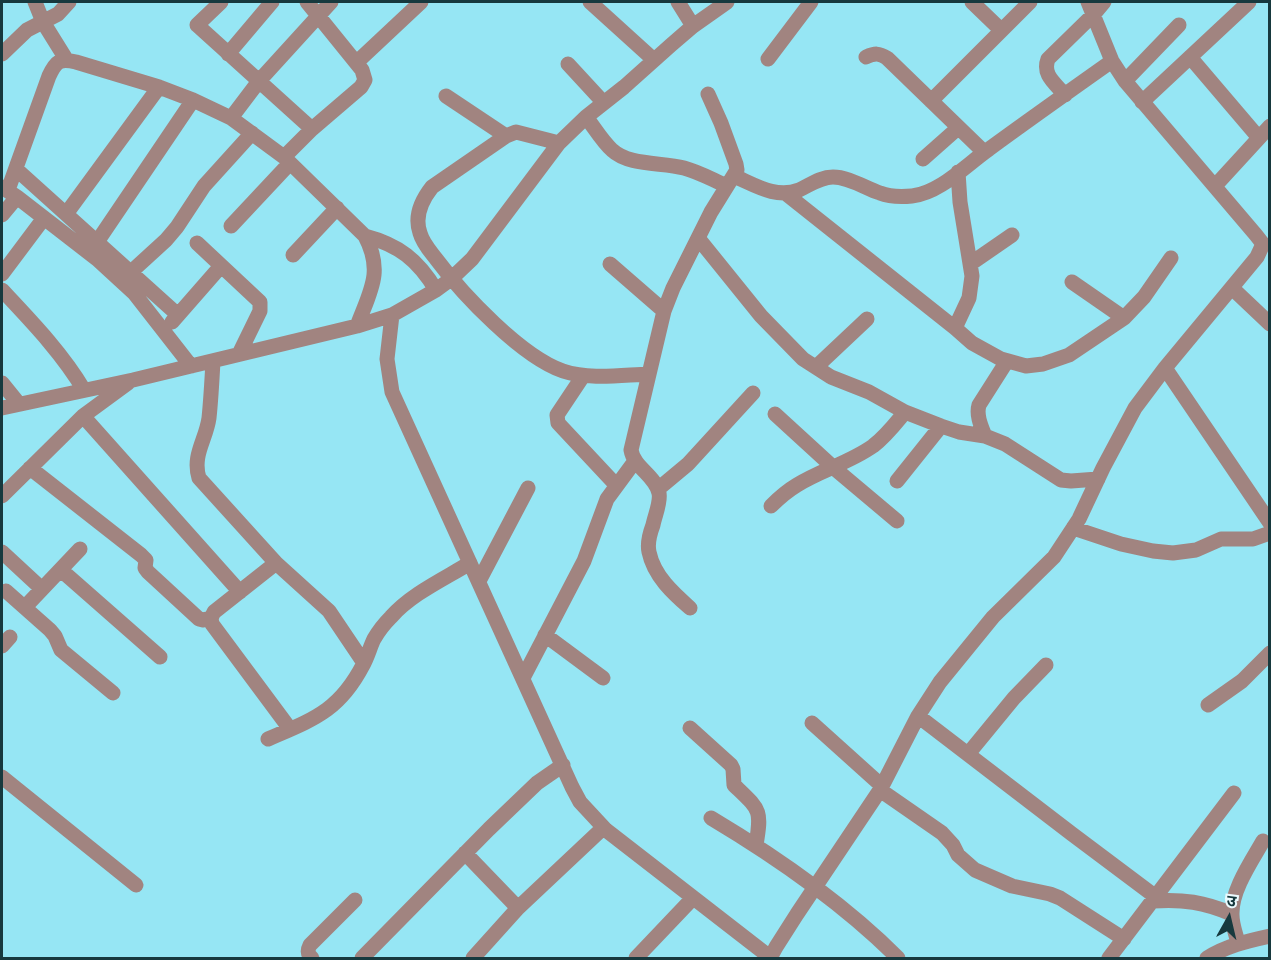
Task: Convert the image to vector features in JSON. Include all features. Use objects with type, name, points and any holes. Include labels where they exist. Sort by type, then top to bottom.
[{"type":"street","points":[[35,2],[43,22],[66,59]]},
{"type":"street","points":[[2,54],[27,30],[58,14],[69,2]]},
{"type":"street","points":[[221,2],[197,25],[312,129]]},
{"type":"street","points":[[228,54],[272,2]]},
{"type":"street","points":[[231,226],[312,129],[361,87],[364,80],[364,74],[357,62],[307,2]]},
{"type":"street","points":[[231,118],[259,81],[331,2]]},
{"type":"street","points":[[357,62],[421,2]]},
{"type":"street","points":[[590,2],[654,60]]},
{"type":"street","points":[[678,2],[693,26]]},
{"type":"street","points":[[2,408],[213,361],[357,326],[392,315],[451,279],[472,259],[559,143],[586,117],[693,26],[727,2]]},
{"type":"street","points":[[768,59],[811,2]]},
{"type":"street","points":[[972,2],[1001,30]]},
{"type":"street","points":[[931,101],[1029,2]]},
{"type":"street","points":[[1065,95],[1047,74],[1045,66],[1048,58],[1091,8],[1104,2]]},
{"type":"street","points":[[1142,102],[1249,2]]},
{"type":"street","points":[[392,315],[387,359],[392,392],[580,802],[603,828],[770,958],[881,788],[918,716],[940,682],[993,617],[1054,557],[1079,519],[1135,408],[1165,368],[1257,257],[1266,240],[1256,235],[1125,81],[1112,61],[1091,8]]},
{"type":"street","points":[[1125,81],[1179,26]]},
{"type":"street","points":[[866,57],[880,54],[887,58],[984,152]]},
{"type":"street","points":[[1190,57],[1264,132],[1215,186]]},
{"type":"street","points":[[2,215],[16,169],[53,68],[59,60],[66,59],[159,87],[231,118],[287,160],[365,236],[375,261],[375,278],[357,326]]},
{"type":"street","points":[[586,117],[612,150],[638,162],[670,165],[773,193],[785,194],[831,177],[842,178],[882,194],[897,197],[914,196],[936,189],[1112,61]]},
{"type":"street","points":[[568,64],[604,103]]},
{"type":"street","points":[[66,214],[159,87]]},
{"type":"street","points":[[690,609],[667,588],[649,552],[649,539],[660,496],[654,482],[632,457],[631,450],[664,311],[711,212],[737,170],[722,123],[708,94]]},
{"type":"street","points":[[446,96],[506,136]]},
{"type":"street","points":[[98,242],[193,100]]},
{"type":"street","points":[[923,159],[958,128]]},
{"type":"street","points":[[559,143],[516,132],[506,136],[432,187],[424,197],[419,209],[420,234],[451,279],[497,325],[534,355],[561,370],[583,376],[649,374]]},
{"type":"street","points":[[131,272],[166,240],[204,186],[252,134]]},
{"type":"street","points":[[16,169],[178,315]]},
{"type":"street","points":[[955,328],[969,298],[972,276],[960,202],[958,172]]},
{"type":"street","points":[[9,191],[97,259],[134,293],[191,366]]},
{"type":"street","points":[[785,194],[972,343],[1001,359],[1026,366],[1043,364],[1069,355],[1125,318],[1144,297],[1172,258]]},
{"type":"street","points":[[293,255],[337,208]]},
{"type":"street","points":[[2,274],[44,218]]},
{"type":"street","points":[[970,264],[1012,235]]},
{"type":"street","points":[[365,236],[394,246],[407,255],[428,277],[436,290]]},
{"type":"street","points":[[698,238],[761,316],[802,359],[816,368],[831,377],[869,392],[905,412],[959,432],[985,436],[1005,444],[1061,480],[1098,479]]},
{"type":"street","points":[[197,243],[261,302],[260,311],[239,354]]},
{"type":"street","points":[[610,264],[664,311]]},
{"type":"street","points":[[164,331],[221,266]]},
{"type":"street","points":[[1072,282],[1125,318]]},
{"type":"street","points":[[1232,288],[1269,324]]},
{"type":"street","points":[[2,291],[60,354],[84,390]]},
{"type":"street","points":[[816,368],[867,319]]},
{"type":"street","points":[[213,361],[209,419],[196,463],[199,478],[276,563],[329,611],[364,663]]},
{"type":"street","points":[[985,436],[977,410],[1007,361]]},
{"type":"street","points":[[1165,368],[1269,523]]},
{"type":"street","points":[[583,376],[557,415],[558,423],[616,485]]},
{"type":"street","points":[[2,496],[83,416],[133,380]]},
{"type":"street","points":[[2,383],[20,404]]},
{"type":"street","points":[[658,489],[688,464],[753,393]]},
{"type":"street","points":[[771,506],[799,484],[871,447],[887,434],[905,412]]},
{"type":"street","points":[[775,414],[897,521]]},
{"type":"street","points":[[83,416],[240,592]]},
{"type":"street","points":[[897,481],[941,426]]},
{"type":"street","points":[[523,678],[584,561],[607,499],[635,461]]},
{"type":"street","points":[[30,468],[141,555],[146,560],[145,568],[148,572],[199,619],[211,618]]},
{"type":"street","points":[[479,581],[528,488]]},
{"type":"street","points":[[1073,528],[1121,544],[1173,553],[1196,550],[1221,539],[1252,539],[1269,533]]},
{"type":"street","points":[[25,608],[80,549]]},
{"type":"street","points":[[2,552],[42,589]]},
{"type":"street","points":[[276,563],[214,612],[211,618],[212,624],[290,729]]},
{"type":"street","points":[[268,739],[316,718],[336,704],[350,688],[375,637],[391,617],[406,602],[470,563]]},
{"type":"street","points":[[60,570],[160,657]]},
{"type":"street","points":[[6,591],[50,630],[61,650],[113,693]]},
{"type":"street","points":[[545,635],[603,678]]},
{"type":"street","points":[[1208,705],[1242,681],[1269,653]]},
{"type":"street","points":[[968,754],[1014,698],[1046,665]]},
{"type":"street","points":[[918,716],[1155,899],[1193,901],[1232,914]]},
{"type":"street","points":[[812,723],[881,788],[942,833],[953,845],[958,855],[975,870],[1012,886],[1060,898],[1124,939]]},
{"type":"street","points":[[690,728],[731,765],[734,784],[755,805],[760,824],[756,845]]},
{"type":"street","points":[[362,958],[537,783],[562,765]]},
{"type":"street","points":[[2,777],[136,885]]},
{"type":"street","points":[[1109,958],[1234,793]]},
{"type":"street","points":[[711,818],[756,845],[815,886],[898,958]]},
{"type":"street","points":[[473,958],[518,908],[603,828]]},
{"type":"street","points":[[1238,943],[1232,919],[1232,907],[1249,865],[1263,841]]},
{"type":"street","points":[[465,853],[518,908]]},
{"type":"street","points":[[636,958],[693,898]]},
{"type":"street","points":[[312,958],[308,950],[310,945],[355,900]]},
{"type":"street","points":[[1207,958],[1238,943],[1269,936]]}]
